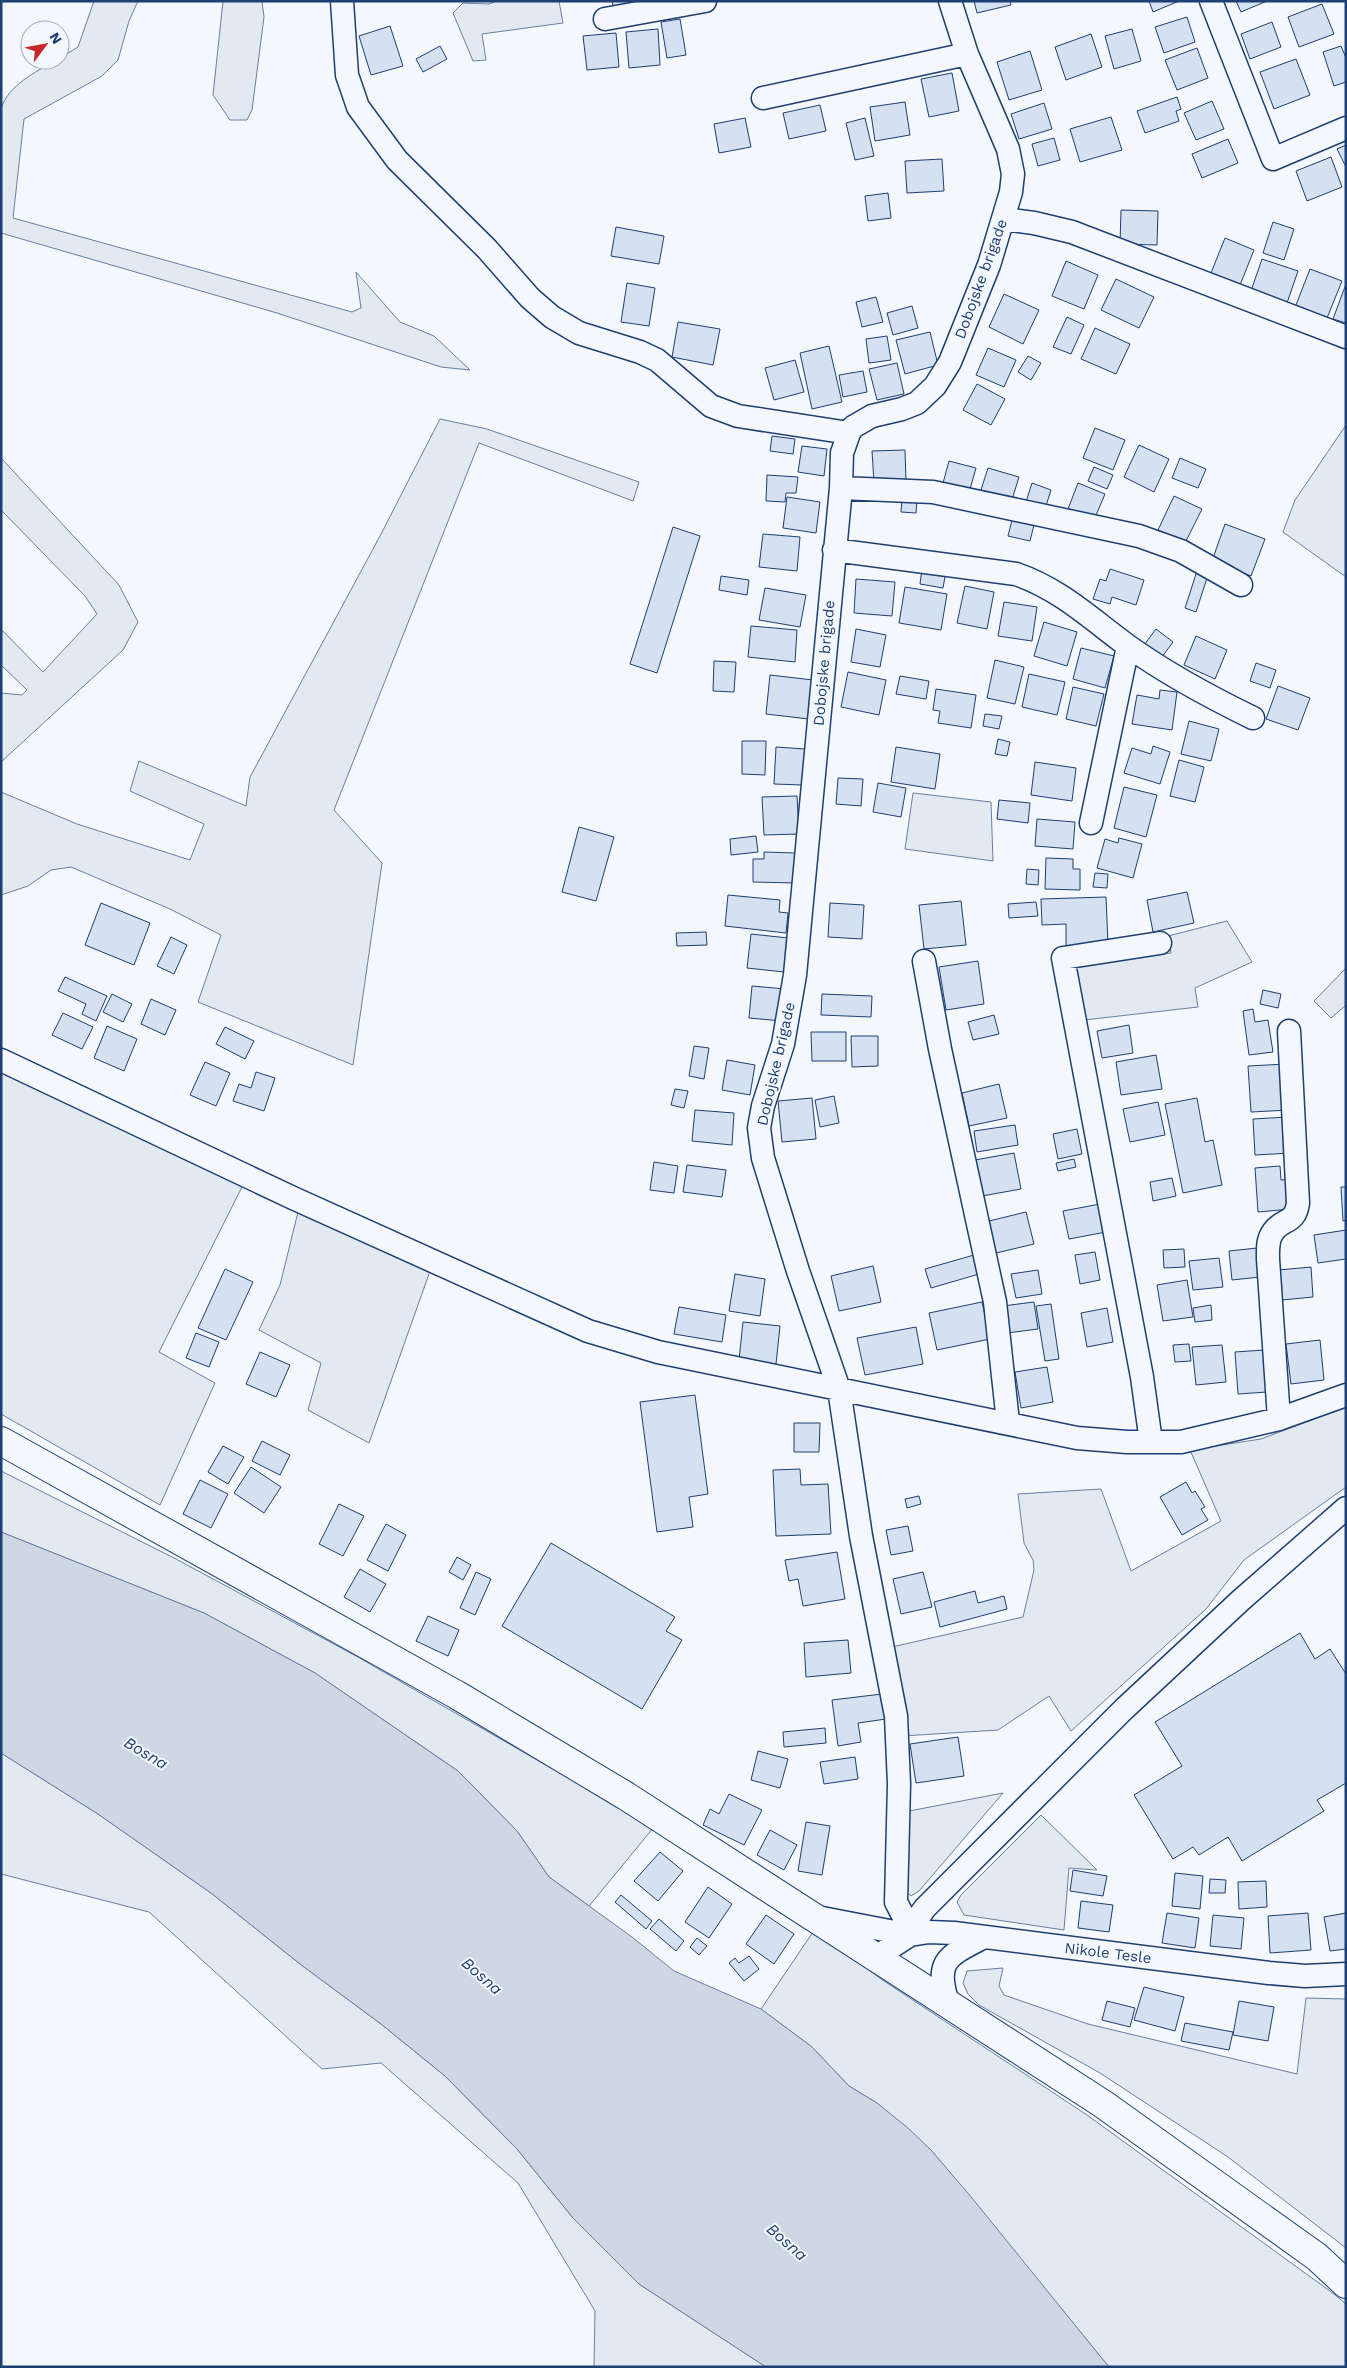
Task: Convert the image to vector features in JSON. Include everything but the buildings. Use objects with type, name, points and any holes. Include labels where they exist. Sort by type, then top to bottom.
[{"type":"main road","points":[[1,1441],[457,1695],[626,1796],[1104,2104],[1317,2257],[1346,2284]]},
{"type":"street","points":[[342,1],[346,75],[358,107],[397,160],[487,249],[530,298],[552,317],[579,333],[657,360],[711,406],[738,416],[849,433]]},
{"type":"street","points":[[605,19],[705,1]]},
{"type":"street","name":"Dobojske brigade","points":[[910,1932],[896,1902],[898,1784],[896,1716],[861,1536],[838,1389],[798,1271],[763,1158],[759,1128],[763,1106],[783,1044],[795,974],[841,488],[842,453],[849,433],[860,422],[872,416],[918,403],[935,386],[950,362],[989,265],[1011,192],[1012,174],[1008,149],[967,54],[950,1]]},
{"type":"street","points":[[1211,1],[1272,159],[1346,128]]},
{"type":"street","points":[[763,98],[967,54]]},
{"type":"street","points":[[1003,219],[1034,223],[1072,232],[1346,337]]},
{"type":"street","points":[[841,488],[933,492],[1139,536],[1181,551],[1241,585]]},
{"type":"street","points":[[834,550],[1016,574],[1030,579],[1062,596],[1128,646],[1205,695],[1253,718]]},
{"type":"street","points":[[1091,823],[1128,646]]},
{"type":"street","points":[[1151,1442],[1142,1378],[1063,958],[1160,944]]},
{"type":"street","points":[[924,961],[940,1049],[994,1302],[1008,1422]]},
{"type":"street","points":[[1279,1419],[1268,1259],[1269,1239],[1272,1232],[1277,1226],[1291,1220],[1297,1211],[1298,1203],[1289,1032]]},
{"type":"street","points":[[1,1060],[293,1198],[588,1331],[658,1352],[1008,1422],[1076,1438],[1128,1442],[1181,1442],[1279,1419],[1346,1396]]},
{"type":"street","points":[[810,1915],[844,1924],[910,1932],[925,1908],[938,1894],[1124,1709],[1248,1594],[1346,1508]]},
{"type":"street","name":"Nikole Tesle","points":[[876,1957],[910,1932],[929,1932],[984,1937],[1269,1973],[1305,1976],[1346,1974]]},
{"type":"street","points":[[948,2003],[941,1980],[944,1966],[960,1950],[984,1937]]},
{"type":"shaded area","points":[[94,1],[138,1],[129,21],[118,60],[102,76],[24,119],[13,218],[352,312],[361,308],[356,272],[400,322],[434,336],[470,370],[441,367],[277,313],[1,233],[1,109],[5,100],[16,86],[39,70],[70,70],[70,52],[78,47]]},
{"type":"shaded area","points":[[223,1],[262,1],[264,17],[252,110],[247,120],[230,120],[213,95]]},
{"type":"shaded area","points":[[497,1],[559,1],[563,23],[482,34],[486,60],[473,61],[453,13],[463,3],[489,4]]},
{"type":"shaded area","points":[[440,419],[487,429],[639,482],[633,501],[479,443],[334,810],[382,863],[353,1065],[198,1002],[221,935],[170,909],[71,867],[51,870],[28,886],[1,895],[1,792],[77,824],[190,860],[204,824],[130,791],[139,761],[246,806],[250,777],[380,536]]},
{"type":"shaded area","points":[[1346,425],[1346,577],[1283,532],[1295,500]]},
{"type":"shaded area","points":[[1,458],[119,585],[138,622],[123,650],[1,762],[1,693],[22,695],[27,690],[1,665],[1,629],[43,672],[97,614],[85,596],[1,510]]},
{"type":"shaded area","points":[[913,793],[991,802],[993,861],[905,849]]},
{"type":"shaded area","points":[[1227,921],[1252,962],[1195,988],[1198,1007],[1084,1020],[1076,966],[1171,953],[1168,936]]},
{"type":"shaded area","points":[[1346,968],[1346,1005],[1331,1018],[1314,1001]]},
{"type":"shaded area","points":[[1,1070],[243,1185],[159,1352],[215,1383],[160,1505],[1,1414]]},
{"type":"shaded area","points":[[298,1212],[430,1271],[369,1443],[308,1410],[321,1363],[259,1330],[280,1285]]},
{"type":"shaded area","points":[[1346,1407],[1346,1487],[1244,1560],[1206,1609],[1071,1731],[1049,1696],[998,1730],[902,1736],[892,1647],[1023,1617],[1034,1570],[1033,1560],[1024,1543],[1018,1494],[1101,1489],[1131,1571],[1221,1521],[1190,1450],[1261,1439]]},
{"type":"shaded area","points":[[1,1471],[176,1559],[356,1656],[654,1827],[589,1906],[549,1877],[517,1831],[458,1771],[315,1673],[204,1613],[1,1532]]},
{"type":"shaded area","points":[[1,1753],[98,1814],[211,1893],[300,1964],[381,2024],[445,2076],[517,2149],[573,2218],[639,2284],[766,2367],[594,2367],[595,2311],[518,2183],[381,2063],[322,2069],[149,1912],[1,1874]]},
{"type":"shaded area","points":[[1003,1793],[919,1891],[911,1896],[905,1890],[904,1812]]},
{"type":"shaded area","points":[[1041,1815],[1097,1870],[1069,1868],[1064,1930],[964,1915],[957,1902],[961,1895]]},
{"type":"shaded area","points":[[815,1929],[881,1979],[1087,2115],[1334,2294],[1346,2304],[1346,2367],[1109,2367],[931,2150],[877,2103],[849,2086],[812,2047],[761,2009]]},
{"type":"shaded area","points":[[1003,1968],[999,1986],[1004,1995],[1088,2024],[1297,2074],[1306,1998],[1346,1999],[1346,2248],[1228,2157],[1100,2073],[979,2005],[968,1994],[963,1983],[967,1971]]},
{"type":"water","name":"Bosna","points":[[1,1532],[204,1613],[315,1673],[458,1771],[517,1831],[549,1877],[632,1937],[674,1971],[761,2009],[812,2047],[849,2086],[877,2103],[908,2128],[931,2150],[972,2198],[1109,2367],[766,2367],[639,2284],[573,2218],[517,2149],[445,2076],[381,2024],[300,1964],[211,1893],[98,1814],[1,1753]]}]
